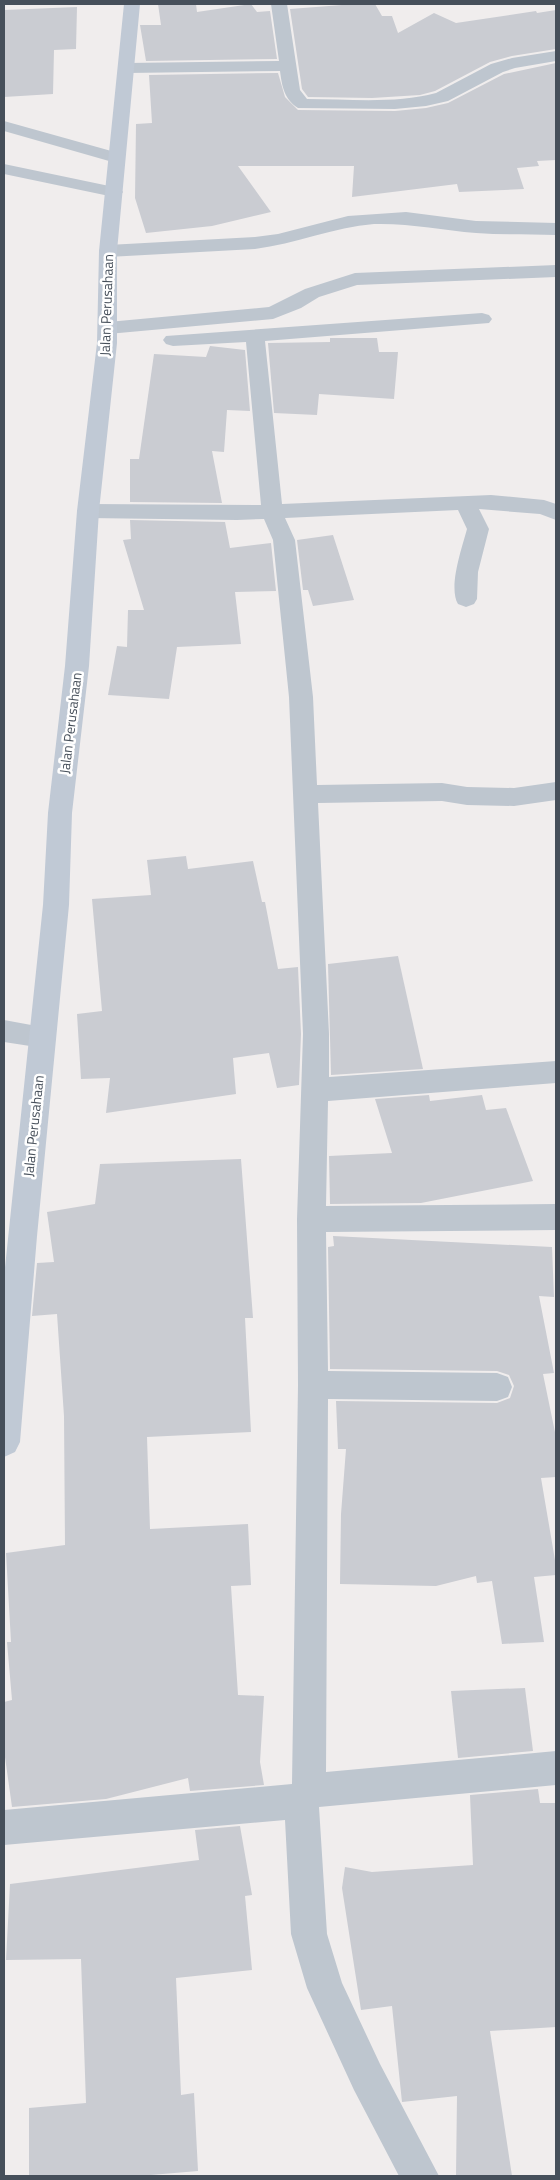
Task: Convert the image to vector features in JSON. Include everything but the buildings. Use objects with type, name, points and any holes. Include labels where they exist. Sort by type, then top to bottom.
[{"type":"main road","name":"Jalan Perusahaan","points":[[4,1442],[13,1236],[42,1037],[56,905],[60,813],[77,666],[88,511],[108,335],[108,251],[132,4]]},
{"type":"street","points":[[279,4],[291,90],[298,100],[304,104],[395,104],[426,101],[442,97],[497,68],[512,63],[556,56]]},
{"type":"street","points":[[127,68],[288,66]]},
{"type":"street","points":[[4,126],[116,158]]},
{"type":"street","points":[[108,251],[279,240],[348,222],[372,219],[406,218],[476,227],[556,229]]},
{"type":"street","points":[[108,335],[273,313],[294,304],[312,293],[355,279],[556,270]]},
{"type":"street","points":[[273,313],[277,334]]},
{"type":"street","points":[[108,335],[255,336],[482,318]]},
{"type":"street","points":[[255,336],[272,511],[284,540],[301,697],[316,1034],[311,1219],[313,1385],[305,1796],[309,1934],[325,1988],[366,2077],[420,2176]]},
{"type":"street","points":[[88,511],[237,513],[491,502],[527,505],[544,508],[556,513]]},
{"type":"street","points":[[466,504],[478,529],[467,572],[466,599]]},
{"type":"street","points":[[305,794],[442,792],[467,796],[514,797],[556,791]]},
{"type":"street","points":[[4,1031],[42,1037]]},
{"type":"street","points":[[315,1090],[556,1072]]},
{"type":"street","points":[[311,1219],[556,1217]]},
{"type":"street","points":[[313,1385],[497,1387]]},
{"type":"street","points":[[4,1827],[556,1768]]},
{"type":"lane","points":[[4,169],[114,192]]}]
